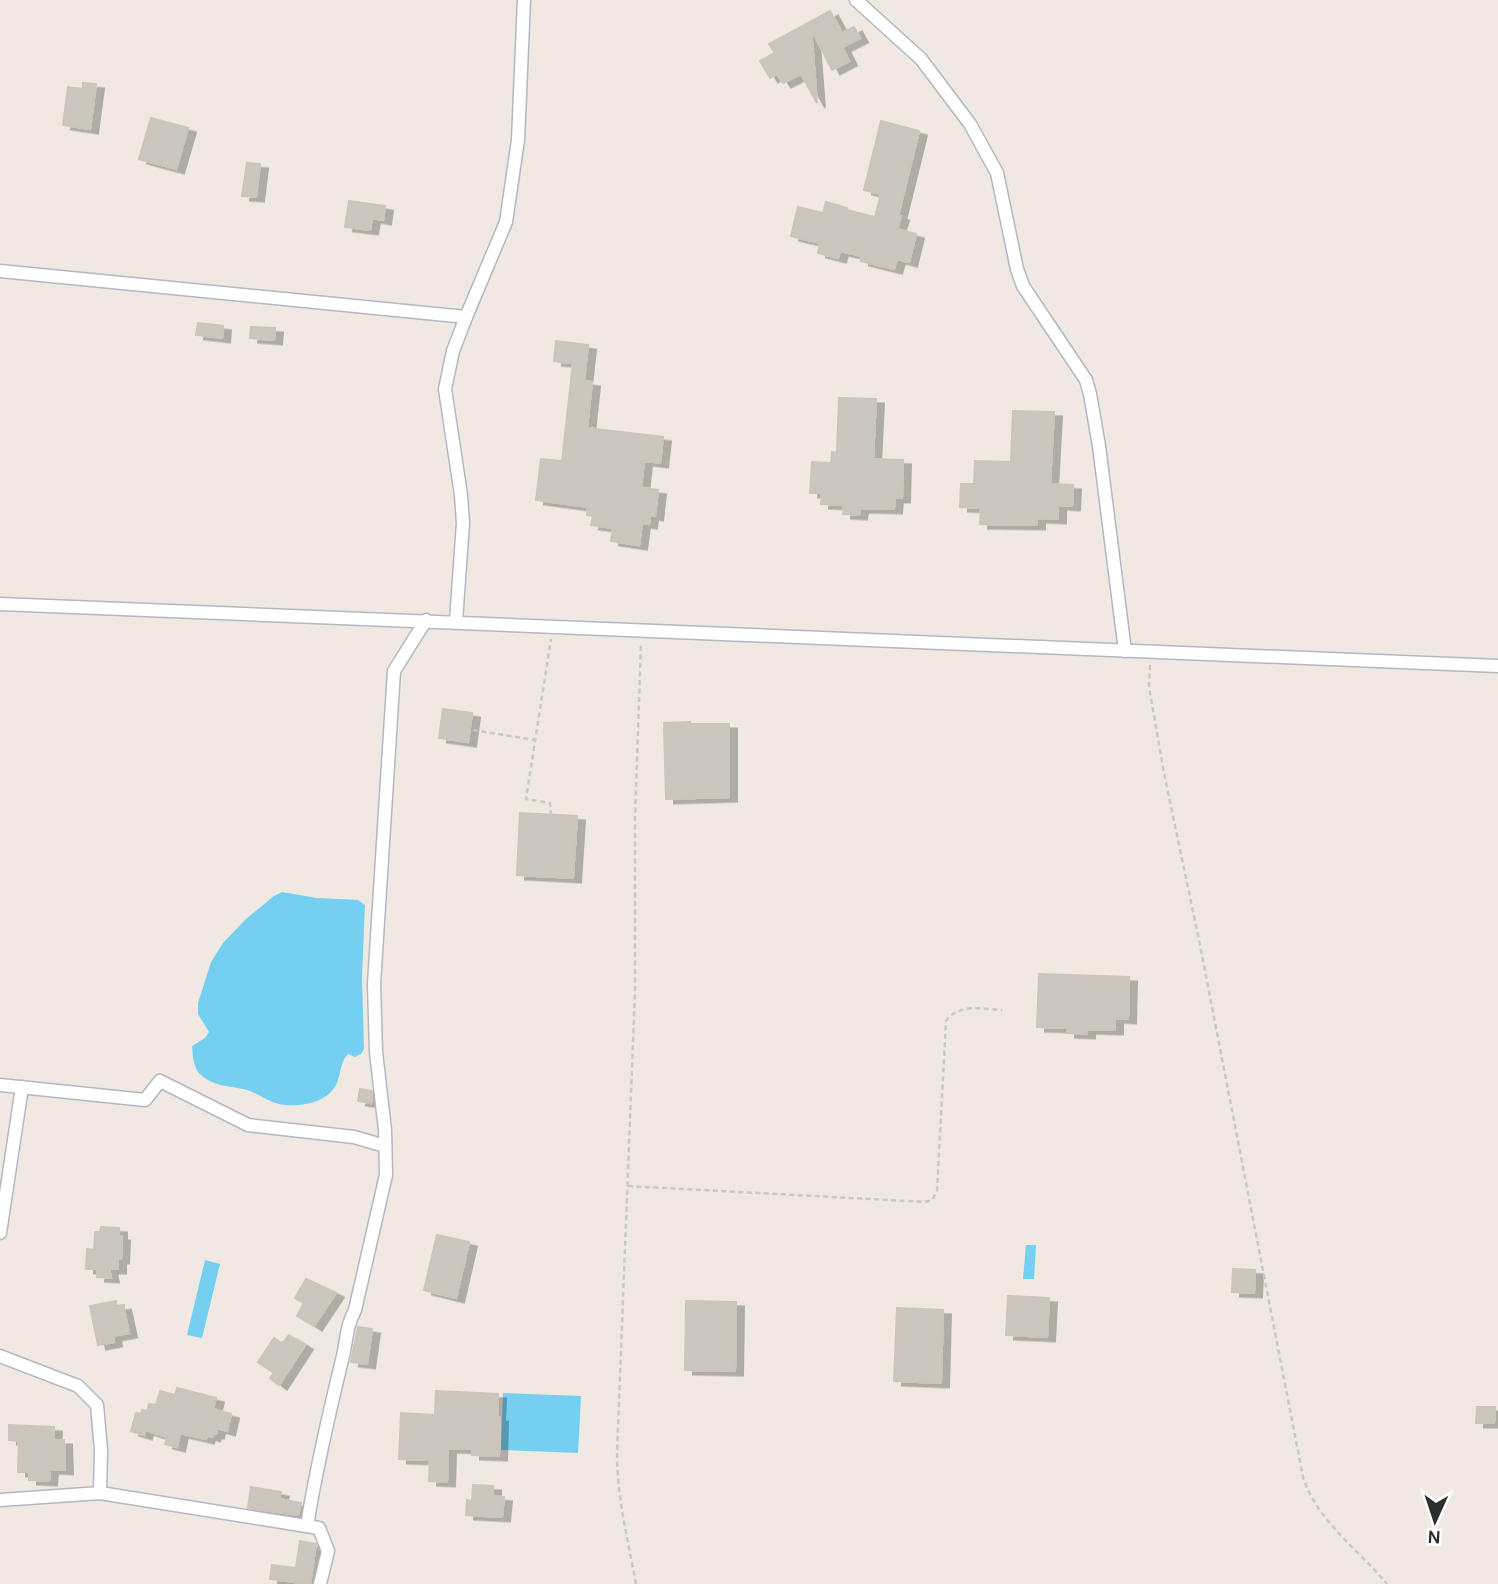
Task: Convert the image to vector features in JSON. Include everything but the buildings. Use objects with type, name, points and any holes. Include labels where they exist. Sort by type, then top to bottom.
[{"type":"street","points":[[456,621],[463,523],[445,388],[453,351],[506,222],[519,140],[524,0]]},
{"type":"street","points":[[856,0],[921,59],[970,124],[997,173],[1023,286],[1086,380],[1099,446],[1125,651]]},
{"type":"street","points":[[0,271],[466,317]]},
{"type":"street","points":[[0,604],[1498,666]]},
{"type":"street","points":[[307,1526],[315,1476],[343,1358],[348,1325],[355,1310],[386,1175],[376,1052],[374,984],[394,671],[426,620]]},
{"type":"street","points":[[0,1085],[145,1100],[160,1081],[248,1125],[354,1137],[385,1146]]},
{"type":"street","points":[[0,1234],[22,1087]]},
{"type":"street","points":[[0,1356],[78,1387],[97,1405],[102,1450],[100,1493]]},
{"type":"street","points":[[0,1500],[100,1493],[319,1528],[328,1551],[320,1584]]},
{"type":"path","points":[[551,815],[550,803],[526,799],[554,625]]},
{"type":"path","points":[[636,1584],[617,1484],[635,991],[635,819],[642,629]]},
{"type":"path","points":[[1153,652],[1149,687],[1162,761],[1303,1477],[1318,1510],[1387,1584]]},
{"type":"path","points":[[473,730],[535,740]]},
{"type":"path","points":[[628,1186],[925,1202],[932,1200],[937,1191],[946,1021],[957,1010],[967,1008],[1002,1010]]},
{"type":"water","points":[[282,892],[317,898],[358,900],[365,905],[362,976],[364,1049],[355,1057],[348,1054],[344,1059],[338,1081],[332,1091],[316,1101],[297,1105],[279,1104],[247,1090],[211,1082],[199,1073],[195,1066],[192,1046],[209,1032],[198,1014],[198,1003],[211,962],[223,943],[246,919]]},
{"type":"water","points":[[1026,1245],[1036,1245],[1034,1279],[1023,1279]]},
{"type":"water","points":[[205,1260],[220,1264],[202,1338],[187,1335]]},
{"type":"water","points":[[503,1393],[581,1396],[578,1453],[501,1450]]}]
